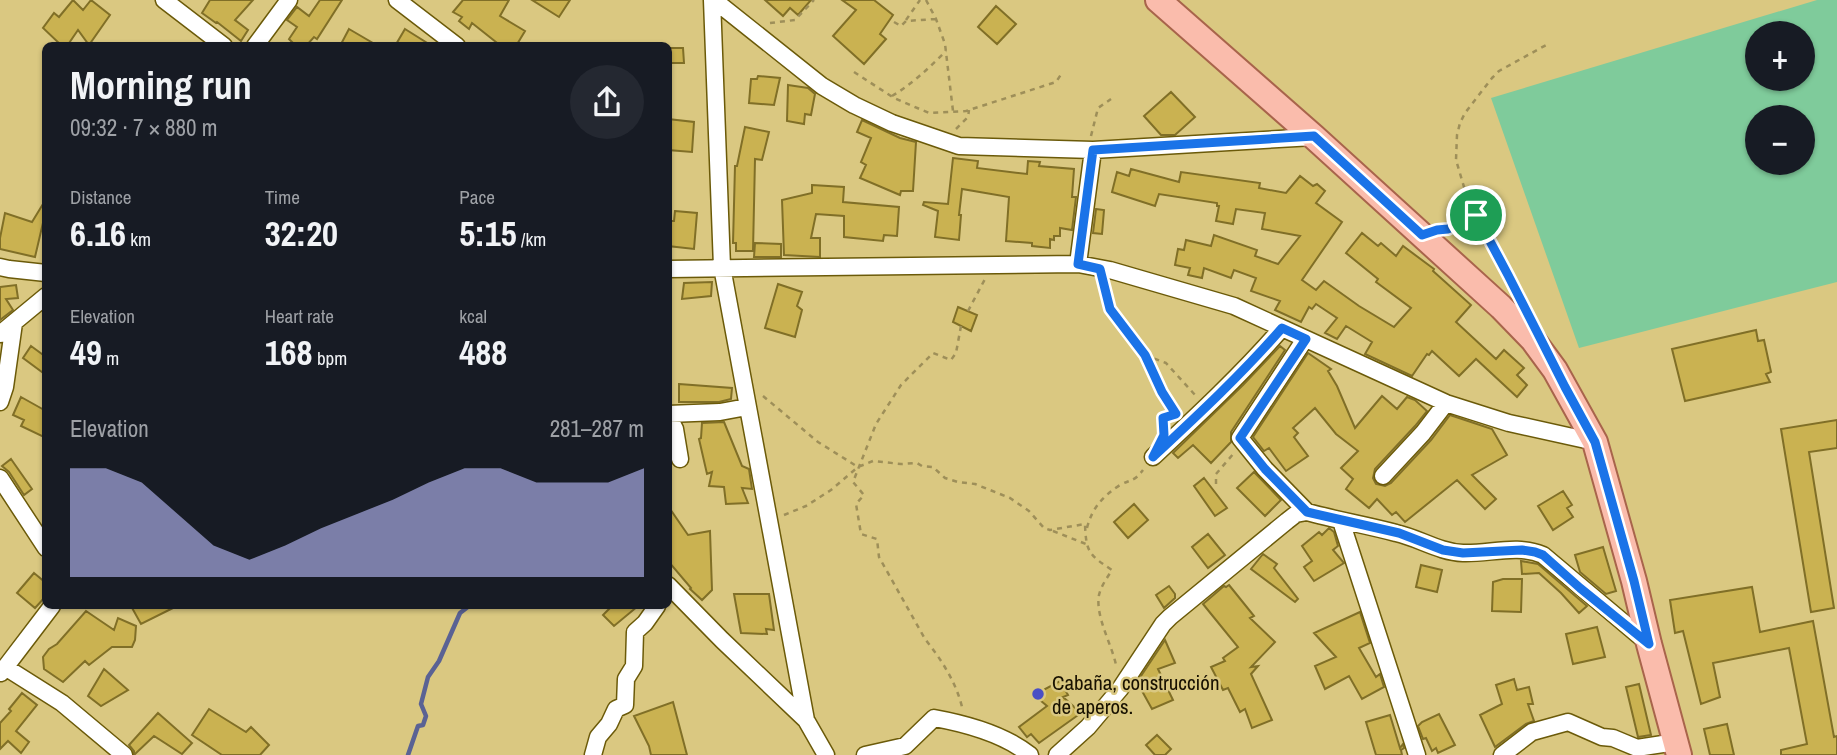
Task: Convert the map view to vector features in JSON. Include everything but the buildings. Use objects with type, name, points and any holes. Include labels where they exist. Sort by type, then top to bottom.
[{"type":"main road","points":[[1158,0],[1314,136],[1501,307],[1533,340],[1555,370],[1595,442],[1677,749]]},
{"type":"street","points":[[164,0],[219,42]]},
{"type":"street","points":[[259,42],[289,0]]},
{"type":"street","points":[[397,0],[452,42]]},
{"type":"street","points":[[713,0],[822,86],[892,123],[945,143],[959,146],[1091,150],[1314,136]]},
{"type":"street","points":[[713,0],[722,267],[806,720]]},
{"type":"street","points":[[1078,264],[1091,150]]},
{"type":"street","points":[[672,269],[1078,264],[1234,306],[1446,404],[1509,423],[1595,442]]},
{"type":"street","points":[[0,267],[42,273]]},
{"type":"street","points":[[0,334],[42,299]]},
{"type":"street","points":[[0,402],[5,387],[14,323]]},
{"type":"street","points":[[1153,457],[1211,404],[1282,328]]},
{"type":"street","points":[[1306,339],[1240,438],[1265,469],[1307,512]]},
{"type":"street","points":[[1383,476],[1446,404]]},
{"type":"street","points":[[672,414],[720,412],[747,407]]},
{"type":"street","points":[[672,423],[680,459]]},
{"type":"street","points":[[0,478],[42,542]]},
{"type":"street","points":[[1057,755],[1088,727],[1120,689],[1163,624],[1296,514],[1307,512],[1399,533],[1443,550],[1463,553],[1522,550],[1535,552],[1543,555],[1649,644]]},
{"type":"street","points":[[1341,521],[1417,755]]},
{"type":"street","points":[[672,589],[806,720],[826,755]]},
{"type":"street","points":[[50,609],[3,671],[62,703],[119,752]]},
{"type":"street","points":[[593,755],[598,737],[610,723],[616,709],[625,705],[626,678],[634,666],[635,632],[655,609]]},
{"type":"street","points":[[865,755],[905,746],[934,718],[965,724],[1019,746],[1030,755]]},
{"type":"street","points":[[1502,755],[1532,732],[1568,722],[1637,748],[1677,749]]},
{"type":"path","points":[[760,37],[768,24],[795,20],[814,0]]},
{"type":"path","points":[[894,22],[901,26],[920,0]]},
{"type":"path","points":[[926,0],[936,19],[946,51],[953,112]]},
{"type":"path","points":[[905,21],[936,19]]},
{"type":"path","points":[[1521,300],[1467,197],[1456,160],[1460,123],[1465,113],[1499,71],[1548,44]]},
{"type":"path","points":[[891,96],[906,88],[946,51]]},
{"type":"path","points":[[854,72],[891,96],[929,113],[969,110],[1056,82],[1062,73]]},
{"type":"path","points":[[1091,150],[1093,124],[1098,108],[1111,99]]},
{"type":"path","points":[[945,143],[968,117],[969,110]]},
{"type":"path","points":[[1422,235],[1448,229],[1476,215]]},
{"type":"path","points":[[968,312],[985,278],[985,265]]},
{"type":"path","points":[[1100,269],[1110,309],[1145,355],[1162,392],[1176,414],[1163,418],[1164,426]]},
{"type":"path","points":[[961,326],[956,353],[951,360],[933,353],[901,385],[876,424],[853,482],[864,495],[856,504],[861,534],[877,539],[880,556],[925,639],[934,649],[958,690],[965,724]]},
{"type":"path","points":[[1145,355],[1166,363],[1193,394],[1211,404]]},
{"type":"path","points":[[743,387],[767,398],[818,442],[858,467]]},
{"type":"path","points":[[1216,484],[1216,474],[1238,448],[1240,438]]},
{"type":"path","points":[[1110,567],[1086,547],[1087,526],[1093,509],[1123,483],[1136,479],[1153,457]]},
{"type":"path","points":[[768,519],[775,519],[806,506],[831,490],[858,467],[873,461],[917,463],[933,467],[944,478],[975,484],[1010,498],[1029,511],[1044,528],[1086,544]]},
{"type":"path","points":[[1050,530],[1085,524],[1088,551],[1112,570],[1098,597],[1120,689]]},
{"type":"green space","points":[[1817,0],[1837,0],[1837,282],[1579,348],[1491,98],[1745,22],[1745,91],[1815,91],[1815,21],[1747,21]]},
{"type":"waterway","points":[[408,755],[418,726],[423,725],[426,716],[421,704],[428,677],[439,661],[460,613],[465,609]]},
{"type":"place","name":"Cabaña, construcción de aperos.","points":[[1038,694]]},
{"type":"route","points":[[1314,136],[1422,235],[1448,229],[1476,215],[1595,442],[1649,644],[1543,555],[1522,550],[1463,553],[1443,550],[1399,533],[1307,512],[1265,469],[1240,438],[1306,339],[1282,328],[1211,404],[1153,457],[1164,435],[1163,418],[1176,414],[1162,392],[1145,355],[1110,309],[1100,269],[1078,264],[1093,150],[1314,136]]}]
